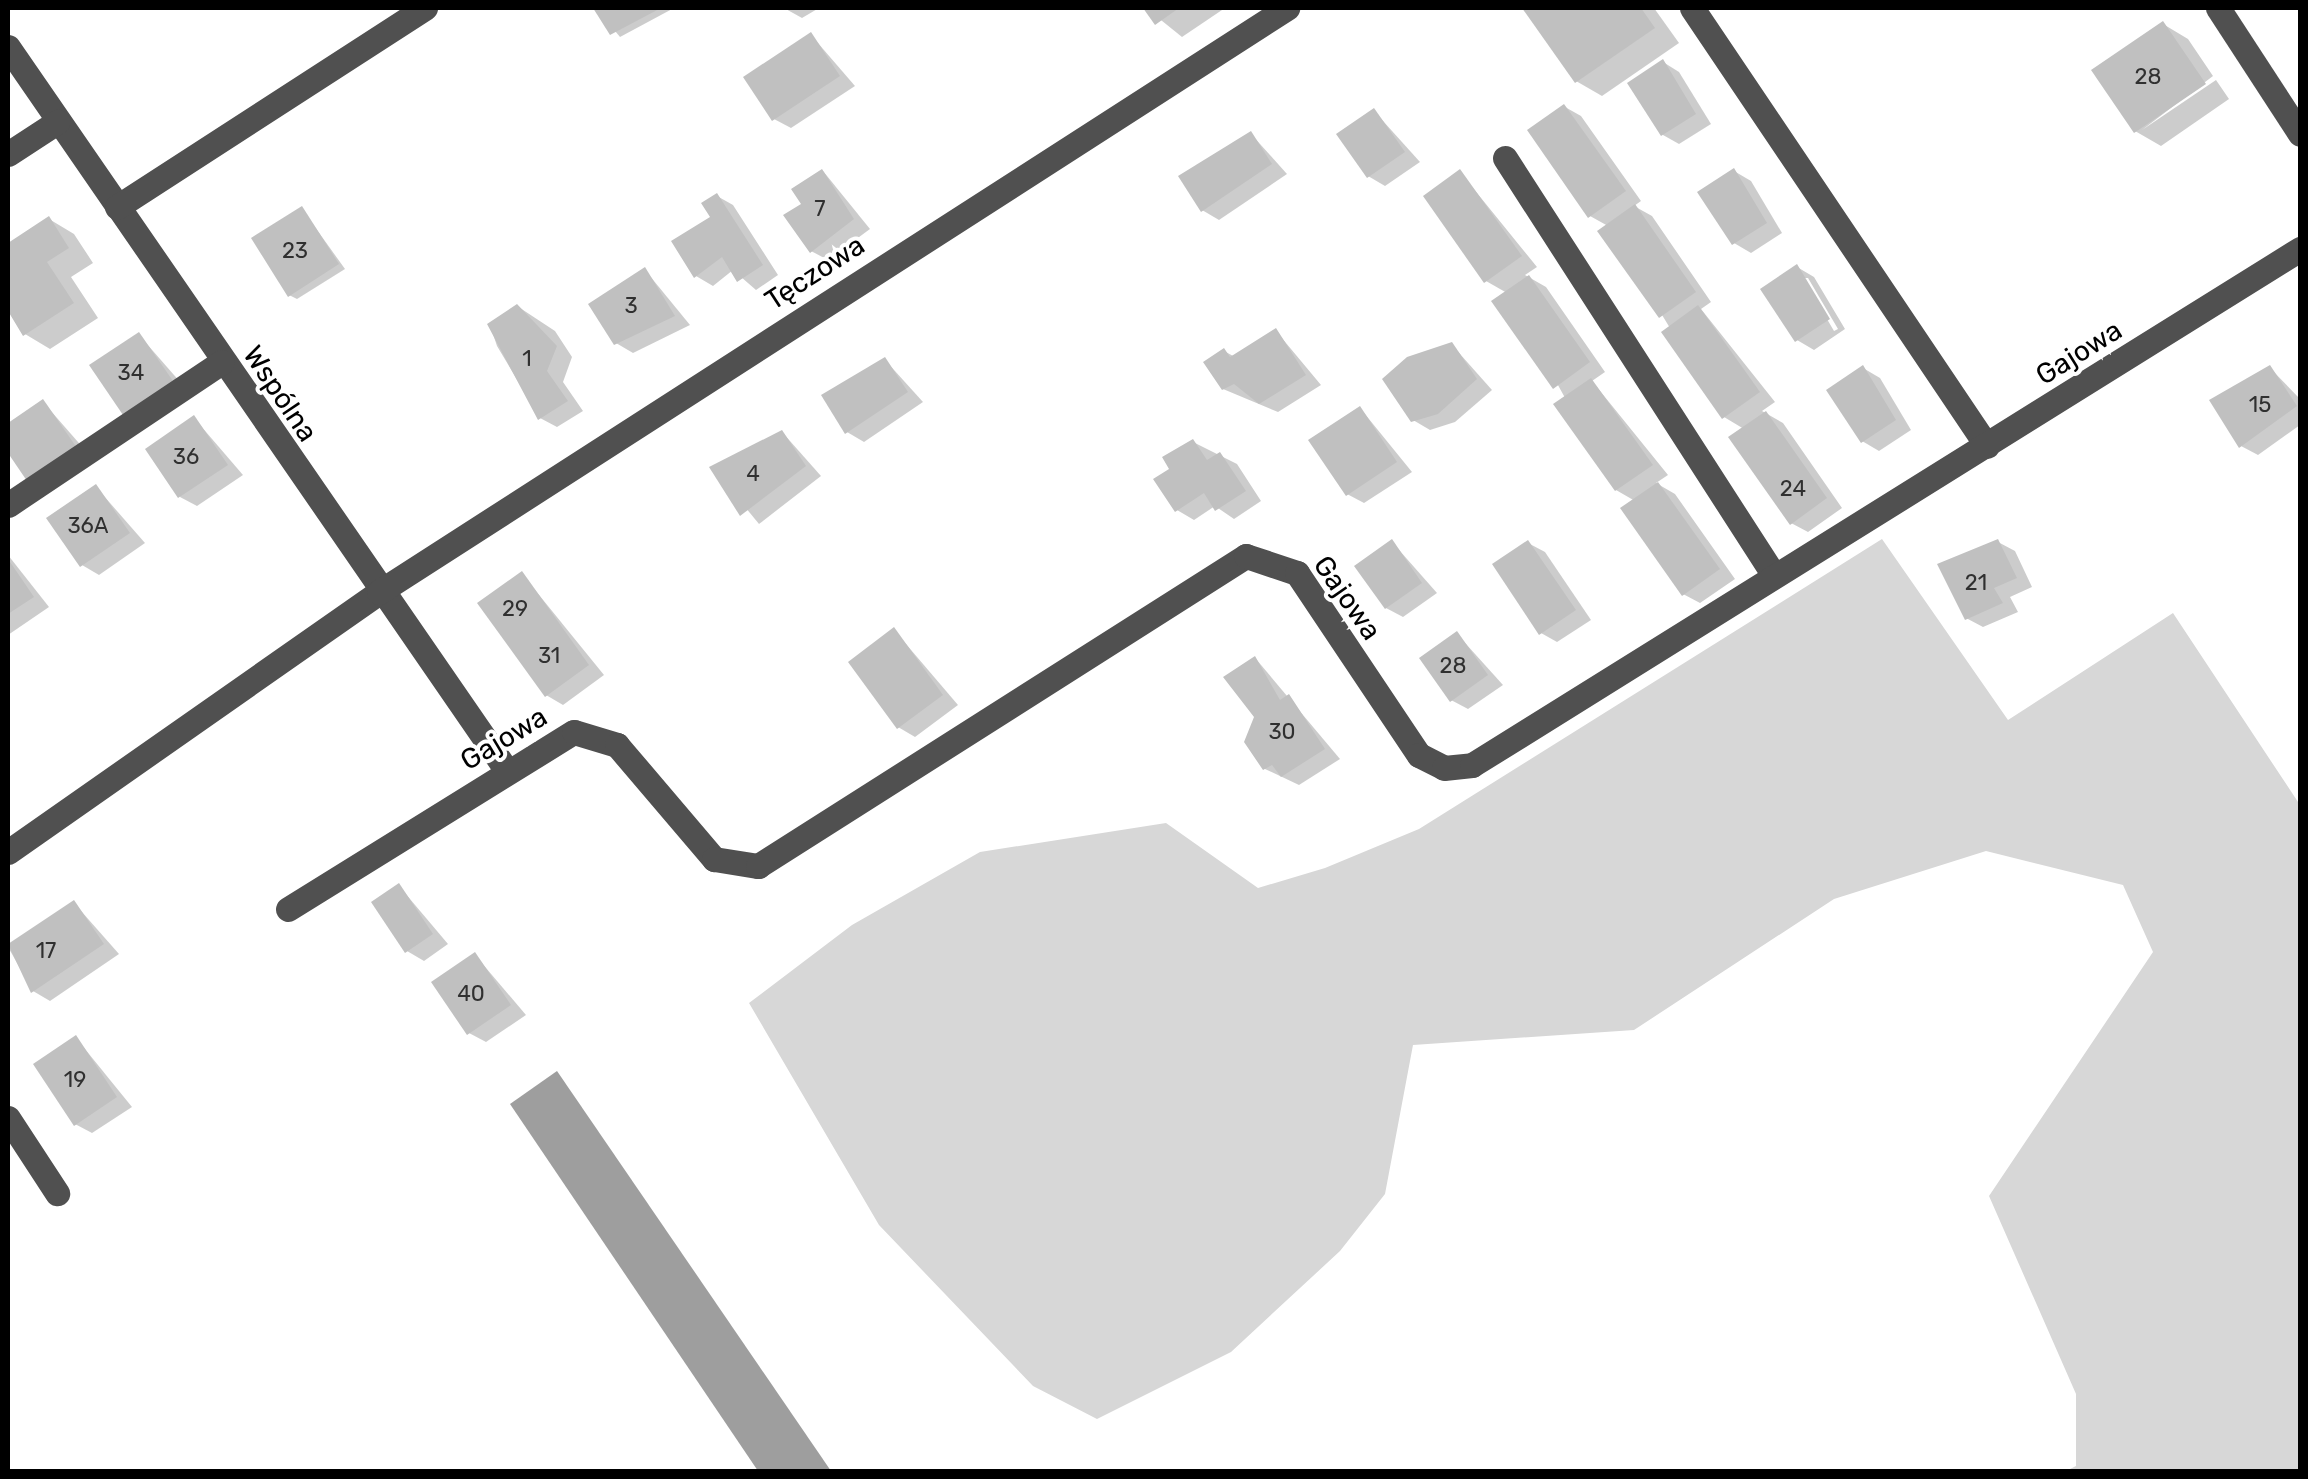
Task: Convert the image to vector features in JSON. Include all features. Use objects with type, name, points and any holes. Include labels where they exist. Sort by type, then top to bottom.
[{"type":"street","points":[[117,207],[424,8]]},
{"type":"street","name":"Tęczowa","points":[[8,852],[379,592],[1287,8]]},
{"type":"street","points":[[1692,8],[1987,446]]},
{"type":"street","points":[[2218,8],[2300,134]]},
{"type":"street","name":"Wspólna","points":[[8,47],[379,592],[508,771]]},
{"type":"street","points":[[8,154],[58,122]]},
{"type":"street","points":[[1505,158],[1774,575]]},
{"type":"street","name":"Gajowa","points":[[288,910],[559,737],[604,736],[714,859],[758,866],[1228,562],[1265,556],[1297,573],[1418,755],[1458,768],[1987,446],[2300,249]]},
{"type":"street","points":[[8,505],[222,362]]},
{"type":"street","points":[[8,1118],[56,1193]]},
{"type":"shaded area","points":[[1882,539],[2008,720],[2173,613],[2300,805],[2300,1471],[2066,1471],[2076,1466],[2076,1394],[1989,1196],[2153,952],[2123,885],[1986,851],[1834,899],[1634,1030],[1413,1045],[1385,1194],[1340,1251],[1231,1352],[1097,1419],[1033,1386],[879,1225],[749,1003],[852,925],[980,852],[1166,823],[1258,888],[1325,868],[1419,829]]},
{"type":"shaded area","points":[[557,1071],[831,1471],[758,1471],[510,1104]]},
{"type":"building","points":[[593,8],[661,8],[610,35]]},
{"type":"building","points":[[1143,8],[1179,8],[1155,25]]},
{"type":"building","points":[[1522,8],[1641,8],[1655,28],[1575,83]]},
{"type":"building","points":[[2163,21],[2206,84],[2134,133],[2091,70]]},
{"type":"building","points":[[811,32],[840,76],[772,121],[743,77]]},
{"type":"building","points":[[1663,59],[1696,114],[1661,136],[1627,83]]},
{"type":"building","points":[[1564,104],[1626,191],[1588,218],[1527,130]]},
{"type":"building","points":[[1374,108],[1405,152],[1367,178],[1336,134]]},
{"type":"building","points":[[1251,131],[1272,164],[1201,212],[1178,176]]},
{"type":"building","points":[[1734,168],[1767,223],[1732,245],[1697,192]]},
{"type":"building","points":[[822,169],[854,219],[810,253],[783,215],[801,204],[791,189]]},
{"type":"building","points":[[1460,169],[1522,256],[1484,283],[1423,196]]},
{"type":"building","points":[[717,193],[763,265],[737,282],[722,257],[694,278],[671,241],[710,217],[701,203]]},
{"type":"building","points":[[1635,204],[1696,292],[1659,318],[1597,231]]},
{"type":"building","points":[[302,206],[339,264],[288,297],[251,238]]},
{"type":"building","points":[[49,216],[69,248],[47,262],[74,303],[23,336],[8,311],[8,243]]},
{"type":"building","points":[[1797,264],[1830,319],[1795,342],[1760,289]]},
{"type":"building","points":[[645,267],[675,316],[614,345],[588,304]]},
{"type":"building","points":[[1529,275],[1590,362],[1553,389],[1491,301]]},
{"type":"building","points":[[517,304],[557,346],[547,371],[568,401],[538,420],[487,324]]},
{"type":"building","points":[[1698,305],[1760,392],[1722,419],[1661,332]]},
{"type":"building","points":[[1276,328],[1306,375],[1259,404],[1234,384],[1222,390],[1203,362],[1224,348],[1230,357]]},
{"type":"building","points":[[139,332],[173,381],[123,415],[89,365]]},
{"type":"building","points":[[1452,342],[1477,379],[1438,414],[1411,422],[1382,379],[1407,357]]},
{"type":"building","points":[[885,357],[908,392],[845,434],[821,395]]},
{"type":"building","points":[[1863,365],[1896,420],[1861,443],[1826,390]]},
{"type":"building","points":[[2270,365],[2297,406],[2239,448],[2209,400]]},
{"type":"building","points":[[1591,378],[1653,465],[1615,491],[1553,404]]},
{"type":"building","points":[[43,399],[77,448],[27,481],[8,453],[8,423]]},
{"type":"building","points":[[1360,406],[1397,462],[1346,496],[1308,440]]},
{"type":"building","points":[[1766,411],[1827,498],[1790,525],[1728,437]]},
{"type":"building","points":[[194,415],[228,465],[178,498],[145,449]]},
{"type":"building","points":[[782,430],[806,466],[740,516],[709,467]]},
{"type":"building","points":[[1193,439],[1207,460],[1220,452],[1246,491],[1215,511],[1204,493],[1175,512],[1153,479],[1169,469],[1162,457]]},
{"type":"building","points":[[1658,482],[1720,569],[1682,596],[1620,508]]},
{"type":"building","points":[[96,484],[130,533],[80,567],[46,518]]},
{"type":"building","points":[[1392,539],[1422,583],[1385,609],[1354,566]]},
{"type":"building","points":[[1998,539],[2017,578],[1994,588],[2003,603],[1965,620],[1937,564]]},
{"type":"building","points":[[1528,540],[1576,610],[1539,635],[1492,564]]},
{"type":"building","points":[[8,559],[34,597],[8,614]]},
{"type":"building","points":[[522,571],[589,665],[545,697],[477,603]]},
{"type":"building","points":[[894,627],[943,695],[897,729],[848,662]]},
{"type":"building","points":[[1457,631],[1488,675],[1450,702],[1419,658]]},
{"type":"building","points":[[1255,656],[1280,700],[1289,694],[1325,749],[1281,777],[1272,765],[1263,770],[1244,742],[1254,717],[1223,677]]},
{"type":"building","points":[[399,883],[433,934],[405,953],[371,902]]},
{"type":"building","points":[[74,900],[104,944],[31,993],[8,944]]},
{"type":"building","points":[[475,952],[511,1005],[467,1035],[431,982]]},
{"type":"building","points":[[76,1035],[117,1097],[74,1126],[33,1064]]}]
